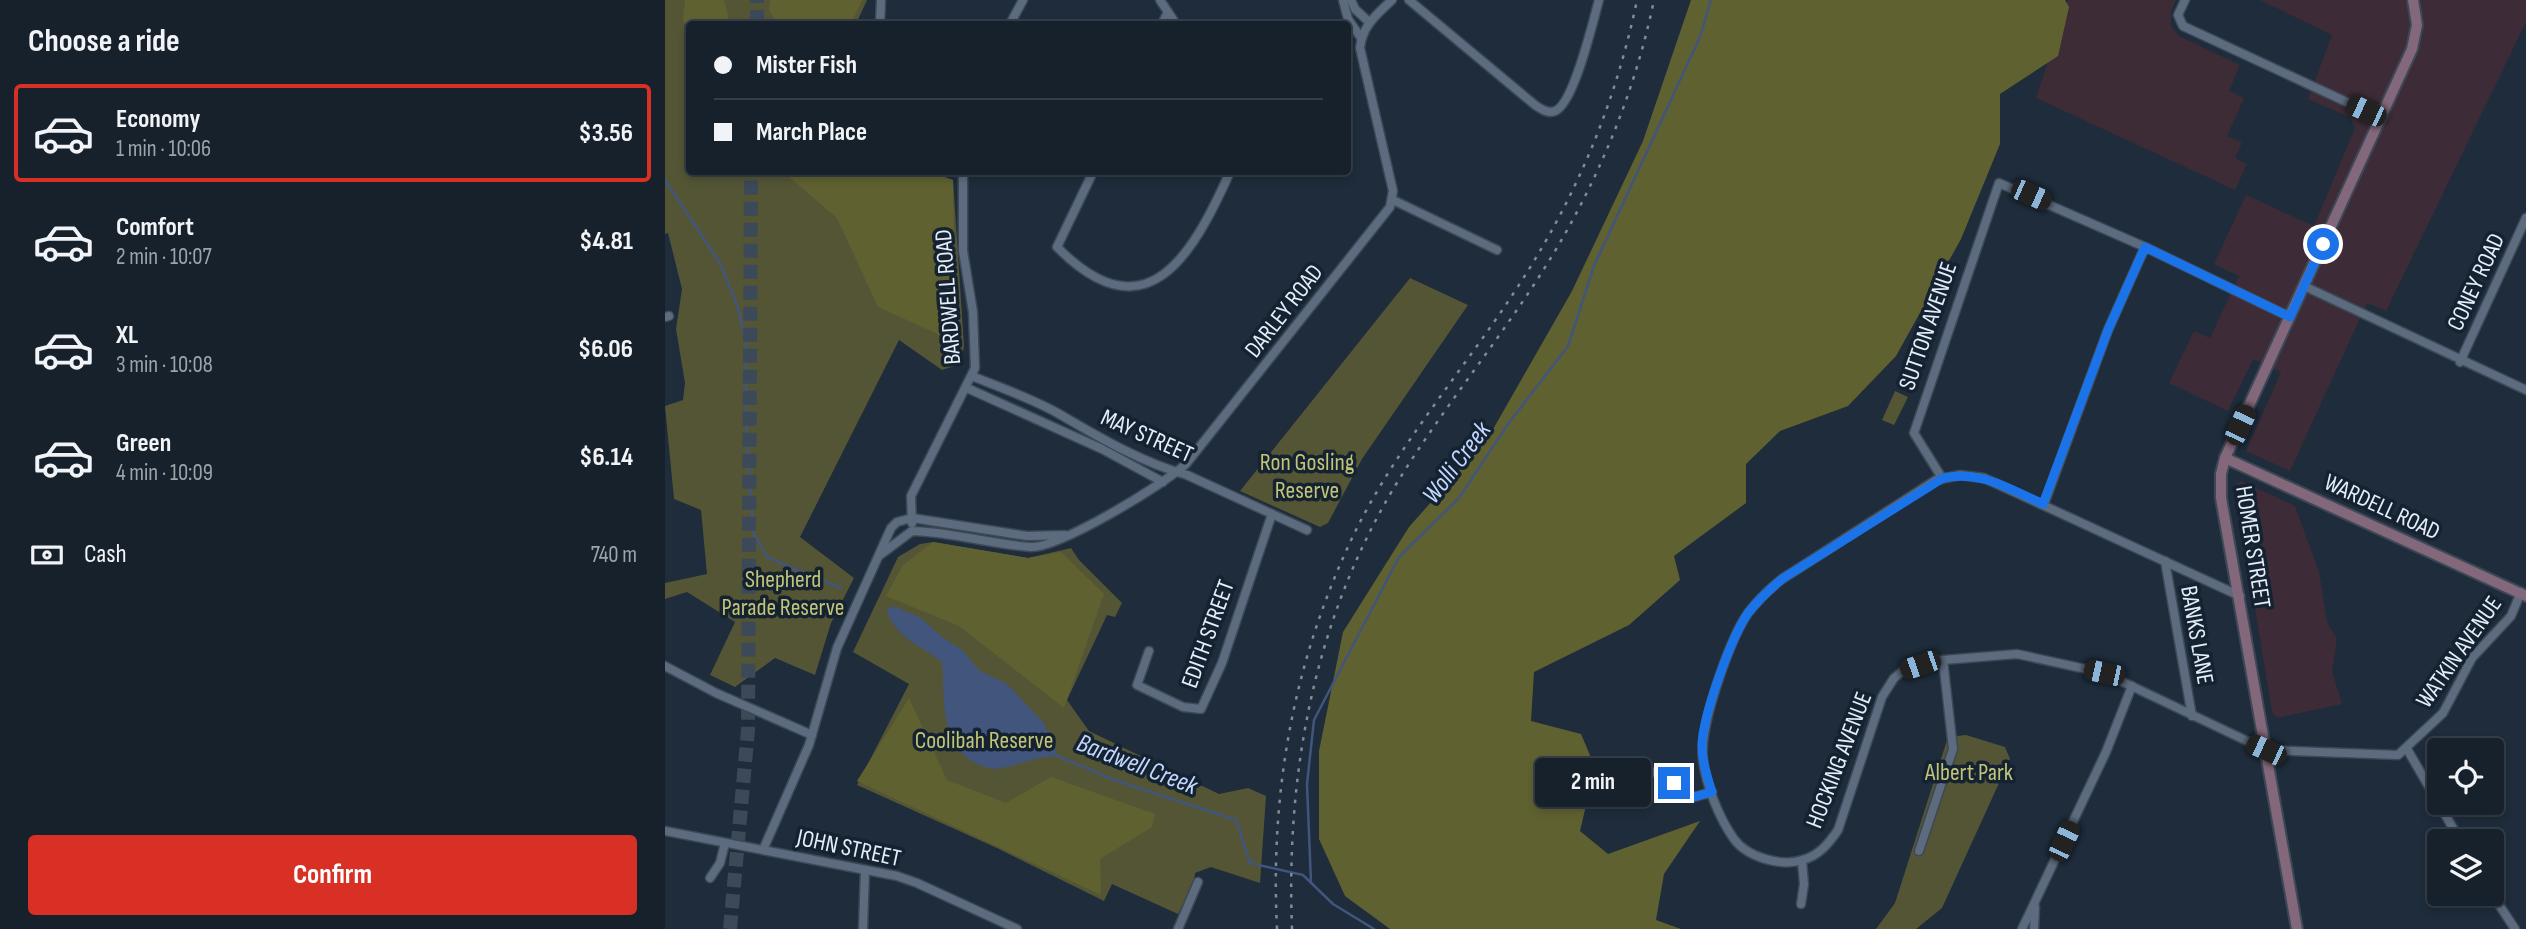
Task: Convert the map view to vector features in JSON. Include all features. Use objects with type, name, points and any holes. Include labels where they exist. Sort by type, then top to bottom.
[{"type":"main road","name":"HOMER STREET","points":[[2298,929],[2221,498],[2221,474],[2225,458],[2414,43],[2417,25],[2413,0]]},
{"type":"main road","name":"WARDELL ROAD","points":[[2225,458],[2524,594]]},
{"type":"street","points":[[880,21],[881,0]]},
{"type":"street","points":[[1012,21],[1023,0]]},
{"type":"street","points":[[1160,0],[1175,21]]},
{"type":"street","points":[[1343,0],[1349,21]]},
{"type":"street","points":[[1351,0],[1355,9],[1369,22]]},
{"type":"street","points":[[1392,0],[1369,22],[1361,38],[1362,59],[1393,200],[1497,250]]},
{"type":"street","points":[[1409,0],[1524,97],[1547,112],[1556,111],[1565,104],[1599,0]]},
{"type":"street","points":[[2185,0],[2178,15],[2183,26],[2381,118]]},
{"type":"street","points":[[1164,21],[1168,12]]},
{"type":"street","points":[[1351,23],[1361,38]]},
{"type":"street","name":"BARDWELL ROAD","points":[[912,531],[910,505],[916,486],[972,376],[975,351],[973,312],[961,227],[964,175]]},
{"type":"street","points":[[1092,175],[1057,247],[1096,278],[1127,288],[1149,282],[1166,273],[1188,252],[1205,228],[1229,175]]},
{"type":"street","name":"SUTTON AVENUE","points":[[1943,478],[1914,433],[1999,183],[2145,247]]},
{"type":"street","name":"DARLEY ROAD","points":[[912,531],[1030,547],[1054,543],[1163,482],[1202,447],[1393,200]]},
{"type":"street","name":"CONEY ROAD","points":[[2460,362],[2526,218]]},
{"type":"street","points":[[2043,504],[2108,330],[2145,247],[2290,317]]},
{"type":"street","points":[[2304,286],[2460,362],[2526,390]]},
{"type":"street","name":"MAY STREET","points":[[972,376],[1307,530]]},
{"type":"street","name":"MAY STREET","points":[[967,388],[1102,449],[1163,482]]},
{"type":"street","points":[[1801,904],[1804,884],[1802,861],[1763,858],[1740,846],[1712,792],[1703,759],[1703,732],[1734,638],[1764,593],[1782,579],[1943,478],[1960,475],[1984,478],[2240,596]]},
{"type":"street","name":"EDITH STREET","points":[[1149,651],[1137,685],[1183,706],[1201,709],[1222,663],[1272,514]]},
{"type":"street","points":[[764,850],[812,736],[828,673],[891,528],[897,522],[912,518]]},
{"type":"street","name":"DARLEY ROAD","points":[[912,518],[1027,536],[1066,535]]},
{"type":"street","points":[[880,555],[912,531]]},
{"type":"street","name":"BANKS LANE","points":[[2165,561],[2192,716]]},
{"type":"street","name":"WATKIN AVENUE","points":[[2407,749],[2443,713],[2472,658],[2511,615],[2524,594]]},
{"type":"street","name":"HOCKING AVENUE","points":[[1802,861],[1827,845],[1838,830],[1876,710],[1894,678],[1904,670],[1943,660],[2017,654],[2104,673],[2266,750]]},
{"type":"street","points":[[1919,851],[1953,749],[1943,660]]},
{"type":"street","points":[[665,666],[716,693],[812,736]]},
{"type":"street","points":[[2022,929],[2106,751],[2132,686]]},
{"type":"street","points":[[2266,750],[2398,755],[2407,749],[2453,829]]},
{"type":"street","points":[[1644,771],[1659,774],[1694,797],[1712,792]]},
{"type":"street","name":"JOHN STREET","points":[[665,831],[918,883],[1017,929]]},
{"type":"street","points":[[710,878],[720,863],[725,844]]},
{"type":"street","points":[[863,929],[865,870]]},
{"type":"street","points":[[1178,929],[1198,882]]},
{"type":"street","points":[[2034,929],[2035,901]]},
{"type":"street","points":[[2500,906],[2514,927]]},
{"type":"shaded area","points":[[685,0],[724,0],[729,21],[686,21],[686,28],[683,19]]},
{"type":"shaded area","points":[[770,0],[862,0],[852,21],[775,21],[769,10]]},
{"type":"shaded area","points":[[1691,0],[2065,0],[2069,7],[2058,56],[2000,94],[2000,144],[1961,239],[1896,356],[1848,406],[1780,431],[1746,464],[1746,503],[1674,556],[1680,580],[1629,625],[1534,672],[1531,721],[1581,734],[1595,767],[1580,831],[1608,854],[1700,821],[1664,874],[1656,920],[1681,929],[1390,929],[1345,896],[1319,839],[1319,751],[1343,632],[1409,527],[1488,438],[1572,291],[1643,141]]},
{"type":"shaded area","points":[[2068,0],[2176,0],[2171,12],[2171,26],[2179,36],[2240,65],[2229,91],[2244,98],[2227,136],[2242,143],[2235,158],[2247,164],[2235,190],[2036,98]]},
{"type":"shaded area","points":[[2260,0],[2526,0],[2526,22],[2386,311],[2367,303],[2290,471],[2246,451],[2281,372],[2253,359],[2228,411],[2169,383],[2194,331],[2210,338],[2239,276],[2214,264],[2246,195],[2314,226],[2355,128],[2351,118],[2308,99],[2332,35]]},
{"type":"shaded area","points":[[787,175],[938,175],[953,180],[955,342],[878,307],[837,218]]},
{"type":"shaded area","points":[[2241,481],[2295,506],[2319,572],[2327,622],[2337,639],[2332,671],[2342,704],[2277,718],[2272,712],[2235,486]]},
{"type":"shaded area","points":[[933,542],[1028,558],[1061,552],[1104,594],[1064,708],[959,626],[886,596],[903,565]]},
{"type":"shaded area","points":[[909,698],[947,780],[1006,803],[1051,777],[1155,814],[1152,827],[1100,859],[1101,895],[857,781]]},
{"type":"green space","name":"Shepherd Parade Reserve","points":[[665,0],[867,0],[857,21],[686,21],[686,175],[938,175],[953,180],[964,346],[961,364],[942,370],[899,340],[800,537],[854,578],[831,623],[815,675],[775,658],[735,687],[710,675],[735,622],[687,592],[665,599],[665,583],[707,574],[701,510],[674,499],[665,406],[683,400],[685,383],[676,329],[682,289],[668,233],[665,234]]},
{"type":"green space","name":"Ron Gosling Reserve","points":[[1410,278],[1468,305],[1362,459],[1328,523],[1320,527],[1240,491]]},
{"type":"green space","points":[[1895,391],[1908,397],[1894,425],[1882,420]]},
{"type":"green space","name":"Coolibah Reserve","points":[[933,542],[1028,558],[1071,548],[1079,560],[1122,603],[1115,617],[1107,615],[1067,700],[1089,731],[1219,794],[1248,788],[1266,796],[1260,883],[1211,867],[1195,873],[1193,889],[1178,914],[1112,884],[1104,901],[999,849],[857,785],[909,684],[853,652],[898,557],[920,544]]},
{"type":"green space","name":"Albert Park","points":[[1966,735],[2005,747],[2010,759],[1942,908],[1916,929],[1876,929],[1895,903],[1948,737]]},
{"type":"water","points":[[893,606],[921,618],[943,638],[961,649],[980,671],[1007,684],[1044,723],[1058,756],[994,769],[965,756],[950,734],[944,706],[942,662],[897,629],[886,611]]},
{"type":"waterway","name":"Wolli Creek","points":[[1311,883],[1307,784],[1314,720],[1399,557],[1459,498],[1508,424],[1568,346],[1594,266],[1700,37],[1711,0]]},
{"type":"waterway","name":"Bardwell Creek","points":[[665,180],[721,265],[738,308],[746,343],[746,418],[753,532],[767,557],[841,588]]},
{"type":"waterway","name":"Bardwell Creek","points":[[1055,755],[1117,781],[1236,820],[1250,863],[1303,875],[1333,904],[1374,929]]},
{"type":"tunnel","points":[[757,0],[757,21]]},
{"type":"tunnel","points":[[730,929],[748,730],[751,175]]},
{"type":"railway","points":[[1277,929],[1278,826],[1290,726],[1301,677],[1333,581],[1354,534],[1390,470],[1495,321],[1537,257],[1556,222],[1605,115],[1637,0]]},
{"type":"railway","points":[[1292,929],[1291,872],[1300,759],[1310,703],[1342,594],[1392,491],[1432,429],[1539,277],[1574,217],[1628,96],[1654,0]]},
{"type":"route","points":[[1674,783],[1694,797],[1712,792],[1702,746],[1703,732],[1715,693],[1741,625],[1764,593],[1782,579],[1936,480],[1960,475],[1984,478],[2043,504],[2108,330],[2145,247],[2290,317],[2323,244]]}]
